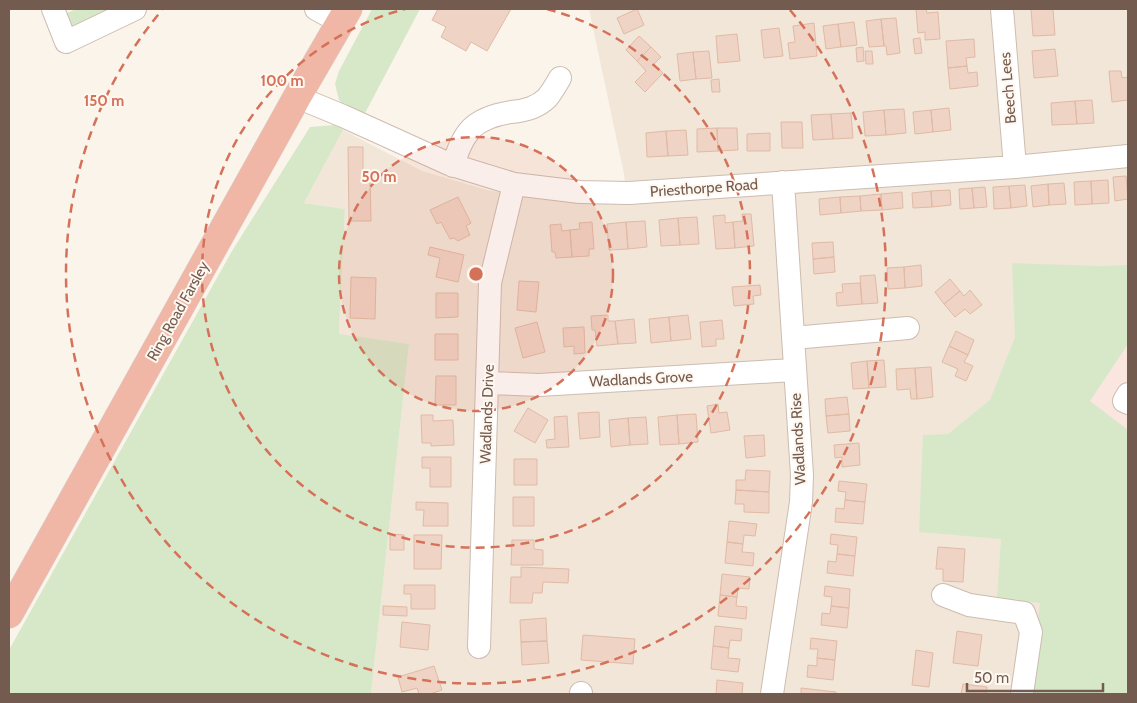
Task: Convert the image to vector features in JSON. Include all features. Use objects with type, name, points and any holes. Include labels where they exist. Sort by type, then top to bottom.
[{"type":"highway","name":"Ring Road Farsley","points":[[9,614],[344,16]]},
{"type":"street","points":[[53,9],[66,42],[135,9]]},
{"type":"street","points":[[316,9],[344,16]]},
{"type":"street","name":"Beech Lees","points":[[1002,9],[1015,167]]},
{"type":"street","points":[[453,166],[459,146],[465,135],[478,123],[496,115],[536,106],[547,98],[560,78]]},
{"type":"street","name":"Priesthorpe Road","points":[[297,97],[453,166],[514,184],[580,192],[629,193],[1015,167],[1128,156]]},
{"type":"street","name":"Wadlands Rise","points":[[772,694],[801,502],[802,475],[783,182]]},
{"type":"street","name":"Wadlands Drive","points":[[479,647],[490,283],[514,184]]},
{"type":"street","points":[[793,338],[908,328]]},
{"type":"street","name":"Wadlands Grove","points":[[488,383],[539,385],[794,370]]},
{"type":"street","points":[[1128,394],[1124,401],[1128,403]]},
{"type":"street","points":[[943,595],[969,605],[1024,613],[1030,632],[1022,694]]},
{"type":"shaded area","points":[[589,9],[1128,9],[1128,694],[371,694],[409,344],[339,335],[345,209],[304,203],[343,130],[422,171],[487,190],[539,199],[627,200],[624,174]]},
{"type":"shaded area","points":[[1128,344],[1128,430],[1089,401]]},
{"type":"green space","points":[[76,9],[113,9],[70,29],[65,14]]},
{"type":"green space","points":[[372,9],[420,9],[364,115],[349,110],[339,100],[335,84],[339,71]]},
{"type":"green space","points":[[335,125],[343,130],[304,203],[345,209],[339,334],[409,344],[371,694],[9,694],[9,650],[232,251],[310,127]]},
{"type":"green space","points":[[1012,263],[1128,265],[1128,344],[1090,401],[1128,430],[1128,694],[1028,694],[1040,603],[997,598],[1001,539],[919,532],[923,435],[948,434],[990,400],[1015,337]]},
{"type":"building","points":[[438,9],[511,9],[487,51],[471,42],[466,51],[441,37],[446,27],[432,20]]},
{"type":"building","points":[[637,9],[644,25],[624,34],[617,18]]},
{"type":"building","points":[[916,9],[926,9],[927,13],[938,12],[940,39],[925,40],[925,32],[918,33]]},
{"type":"building","points":[[1031,9],[1053,9],[1055,35],[1033,36]]},
{"type":"building","points":[[896,18],[900,53],[887,55],[881,19]]},
{"type":"building","points":[[881,19],[884,46],[869,47],[866,21]]},
{"type":"building","points":[[854,22],[857,45],[841,47],[838,24]]},
{"type":"building","points":[[814,23],[817,56],[790,59],[788,43],[795,42],[793,26]]},
{"type":"building","points":[[838,24],[841,47],[826,49],[823,26]]},
{"type":"building","points":[[779,28],[783,56],[764,58],[761,30]]},
{"type":"building","points":[[737,34],[740,61],[718,63],[716,36]]},
{"type":"building","points":[[639,36],[651,47],[637,61],[626,50]]},
{"type":"building","points":[[920,38],[922,53],[915,54],[913,39]]},
{"type":"building","points":[[974,39],[975,57],[966,58],[967,66],[948,68],[946,41]]},
{"type":"building","points":[[651,47],[661,57],[654,64],[663,73],[645,92],[635,82],[646,71],[637,61]]},
{"type":"building","points":[[863,47],[864,61],[857,62],[856,48]]},
{"type":"building","points":[[1055,49],[1058,76],[1034,78],[1032,51]]},
{"type":"building","points":[[709,51],[712,78],[696,79],[693,52]]},
{"type":"building","points":[[865,51],[872,51],[873,64],[866,64]]},
{"type":"building","points":[[693,52],[696,79],[680,81],[677,54]]},
{"type":"building","points":[[967,66],[968,73],[977,72],[978,86],[950,89],[948,68]]},
{"type":"building","points":[[1109,71],[1121,71],[1122,78],[1128,77],[1128,100],[1112,102]]},
{"type":"building","points":[[719,79],[720,92],[712,92],[711,80]]},
{"type":"building","points":[[1092,100],[1094,123],[1077,124],[1075,101]]},
{"type":"building","points":[[1075,101],[1077,124],[1052,125],[1051,103]]},
{"type":"building","points":[[949,108],[951,130],[933,132],[931,110]]},
{"type":"building","points":[[904,109],[906,133],[886,135],[884,110]]},
{"type":"building","points":[[884,110],[886,135],[865,136],[863,112]]},
{"type":"building","points":[[931,110],[933,132],[915,134],[913,112]]},
{"type":"building","points":[[851,113],[853,138],[833,139],[831,114]]},
{"type":"building","points":[[831,114],[833,139],[813,140],[811,115]]},
{"type":"building","points":[[781,122],[802,122],[803,148],[782,148]]},
{"type":"building","points":[[717,128],[737,128],[738,150],[718,151]]},
{"type":"building","points":[[717,128],[718,151],[697,152],[697,129]]},
{"type":"building","points":[[686,130],[688,155],[668,156],[666,131]]},
{"type":"building","points":[[666,131],[668,156],[647,157],[646,133]]},
{"type":"building","points":[[770,133],[770,151],[747,151],[747,134]]},
{"type":"building","points":[[348,147],[363,147],[363,177],[370,177],[371,221],[349,221]]},
{"type":"building","points":[[1126,176],[1128,199],[1115,201],[1113,177]]},
{"type":"building","points":[[1108,180],[1109,203],[1092,204],[1091,181]]},
{"type":"building","points":[[1091,181],[1092,204],[1075,205],[1074,182]]},
{"type":"building","points":[[1064,183],[1066,204],[1049,205],[1048,184]]},
{"type":"building","points":[[1048,184],[1049,205],[1033,207],[1031,186]]},
{"type":"building","points":[[1025,185],[1027,206],[1011,208],[1009,186]]},
{"type":"building","points":[[1009,186],[1011,208],[994,209],[993,187]]},
{"type":"building","points":[[985,187],[987,207],[974,208],[972,188]]},
{"type":"building","points":[[972,188],[974,208],[960,209],[959,189]]},
{"type":"building","points":[[950,190],[951,205],[932,207],[931,191]]},
{"type":"building","points":[[931,191],[932,207],[913,208],[912,193]]},
{"type":"building","points":[[902,192],[903,208],[882,210],[881,194]]},
{"type":"building","points":[[881,194],[882,210],[861,211],[860,196]]},
{"type":"building","points":[[860,196],[861,211],[841,213],[840,197]]},
{"type":"building","points":[[458,197],[471,223],[466,226],[470,235],[458,241],[454,238],[450,239],[441,222],[437,224],[430,210]]},
{"type":"building","points":[[840,197],[841,213],[820,215],[819,199]]},
{"type":"building","points":[[742,214],[751,214],[754,246],[735,248],[733,222],[743,221]]},
{"type":"building","points":[[725,215],[725,223],[733,222],[735,248],[716,249],[713,216]]},
{"type":"building","points":[[697,217],[699,244],[680,245],[678,218]]},
{"type":"building","points":[[678,218],[680,245],[661,246],[659,220]]},
{"type":"building","points":[[645,221],[647,247],[628,249],[626,222]]},
{"type":"building","points":[[592,222],[594,249],[589,249],[589,256],[572,257],[570,230],[580,229],[579,223]]},
{"type":"building","points":[[626,222],[628,249],[609,250],[607,224]]},
{"type":"building","points":[[561,224],[562,231],[570,230],[572,257],[556,258],[555,252],[552,252],[550,225]]},
{"type":"building","points":[[833,242],[834,257],[813,259],[812,243]]},
{"type":"building","points":[[430,247],[464,255],[458,282],[436,277],[440,258],[428,255]]},
{"type":"building","points":[[834,257],[835,272],[814,274],[813,259]]},
{"type":"building","points":[[921,265],[922,286],[905,288],[904,267]]},
{"type":"building","points":[[904,267],[905,288],[888,289],[887,268]]},
{"type":"building","points":[[875,275],[878,303],[862,304],[860,276]]},
{"type":"building","points":[[351,277],[376,278],[375,319],[350,318]]},
{"type":"building","points":[[950,279],[960,291],[944,304],[935,292]]},
{"type":"building","points":[[519,281],[539,282],[536,312],[517,310]]},
{"type":"building","points":[[860,283],[862,304],[837,306],[836,293],[843,292],[842,284]]},
{"type":"building","points":[[760,285],[761,295],[753,296],[754,304],[734,306],[732,287]]},
{"type":"building","points":[[970,290],[982,305],[970,314],[965,309],[955,317],[944,304],[960,291],[964,296]]},
{"type":"building","points":[[436,293],[458,293],[458,317],[436,318]]},
{"type":"building","points":[[608,315],[608,321],[615,321],[618,344],[597,346],[595,330],[592,330],[591,316]]},
{"type":"building","points":[[688,315],[691,339],[671,341],[669,317]]},
{"type":"building","points":[[669,317],[671,341],[651,343],[649,319]]},
{"type":"building","points":[[634,319],[636,343],[618,344],[615,321]]},
{"type":"building","points":[[722,320],[724,339],[716,339],[716,346],[702,347],[700,322]]},
{"type":"building","points":[[537,322],[545,352],[523,358],[515,328]]},
{"type":"building","points":[[584,327],[585,353],[574,354],[574,346],[564,347],[563,328]]},
{"type":"building","points":[[956,331],[974,340],[968,355],[949,346]]},
{"type":"building","points":[[435,334],[458,334],[458,360],[435,360]]},
{"type":"building","points":[[949,346],[968,355],[964,362],[973,366],[966,381],[955,376],[958,369],[942,362]]},
{"type":"building","points":[[884,360],[886,387],[869,388],[867,361]]},
{"type":"building","points":[[867,361],[869,388],[853,389],[851,363]]},
{"type":"building","points":[[931,367],[933,397],[917,399],[915,368]]},
{"type":"building","points":[[915,368],[917,399],[911,399],[910,389],[897,390],[896,369]]},
{"type":"building","points":[[436,376],[456,376],[456,405],[435,405]]},
{"type":"building","points":[[847,397],[849,414],[826,416],[825,399]]},
{"type":"building","points":[[718,404],[719,413],[727,412],[730,430],[711,433],[707,406]]},
{"type":"building","points":[[528,408],[548,420],[535,443],[514,431]]},
{"type":"building","points":[[599,412],[600,437],[580,439],[578,413]]},
{"type":"building","points":[[696,414],[698,442],[679,444],[677,415]]},
{"type":"building","points":[[849,414],[850,431],[828,433],[826,416]]},
{"type":"building","points":[[421,415],[433,415],[433,421],[453,420],[454,445],[431,446],[431,443],[422,443]]},
{"type":"building","points":[[677,415],[679,444],[660,445],[658,417]]},
{"type":"building","points":[[567,416],[569,447],[547,448],[546,440],[555,439],[554,417]]},
{"type":"building","points":[[646,417],[648,444],[630,445],[628,418]]},
{"type":"building","points":[[628,418],[630,445],[611,447],[609,420]]},
{"type":"building","points":[[764,435],[765,456],[746,458],[744,436]]},
{"type":"building","points":[[859,443],[860,465],[842,467],[842,457],[835,458],[834,445]]},
{"type":"building","points":[[422,457],[451,457],[451,487],[430,487],[430,468],[422,468]]},
{"type":"building","points":[[514,459],[537,459],[537,485],[514,485]]},
{"type":"building","points":[[746,470],[770,471],[769,492],[736,490],[736,480],[745,480]]},
{"type":"building","points":[[839,481],[867,484],[865,502],[845,500],[846,492],[838,491]]},
{"type":"building","points":[[736,490],[769,492],[769,513],[744,512],[744,504],[735,504]]},
{"type":"building","points":[[513,497],[534,497],[534,526],[513,526]]},
{"type":"building","points":[[845,500],[865,502],[863,524],[835,522],[836,508],[844,509]]},
{"type":"building","points":[[416,502],[448,503],[448,526],[423,526],[424,510],[416,510]]},
{"type":"building","points":[[729,521],[757,524],[755,536],[744,535],[743,544],[727,542]]},
{"type":"building","points":[[390,534],[404,535],[404,550],[390,550]]},
{"type":"building","points":[[831,534],[857,537],[855,556],[837,554],[838,545],[830,544]]},
{"type":"building","points":[[414,535],[442,535],[441,569],[414,569]]},
{"type":"building","points":[[512,540],[534,540],[534,549],[543,550],[543,565],[511,565]]},
{"type":"building","points":[[727,542],[743,544],[742,552],[754,553],[753,566],[725,563]]},
{"type":"building","points":[[938,547],[965,549],[963,582],[943,581],[943,569],[936,569]]},
{"type":"building","points":[[837,554],[855,556],[853,576],[827,573],[828,561],[836,562]]},
{"type":"building","points":[[521,567],[569,569],[568,583],[543,582],[542,593],[533,593],[532,603],[510,603],[511,577],[521,577]]},
{"type":"building","points":[[722,574],[750,577],[749,589],[738,588],[737,597],[720,595]]},
{"type":"building","points":[[404,585],[435,585],[435,609],[411,609],[411,594],[404,594]]},
{"type":"building","points":[[825,586],[850,589],[849,608],[831,606],[832,597],[824,596]]},
{"type":"building","points":[[720,595],[737,597],[736,606],[747,607],[746,619],[718,616]]},
{"type":"building","points":[[383,606],[407,607],[407,616],[383,615]]},
{"type":"building","points":[[831,606],[849,608],[847,628],[821,625],[822,613],[830,614]]},
{"type":"building","points":[[546,618],[547,641],[521,642],[520,620]]},
{"type":"building","points":[[402,622],[430,625],[428,650],[400,647]]},
{"type":"building","points":[[715,626],[742,629],[741,641],[730,640],[729,648],[713,646]]},
{"type":"building","points":[[957,631],[982,635],[978,666],[953,663]]},
{"type":"building","points":[[583,635],[635,639],[633,664],[581,660]]},
{"type":"building","points":[[811,638],[837,641],[835,660],[817,658],[818,649],[810,649]]},
{"type":"building","points":[[547,641],[549,663],[522,665],[521,642]]},
{"type":"building","points":[[713,646],[729,648],[728,658],[740,659],[738,672],[711,669]]},
{"type":"building","points":[[916,650],[933,653],[929,687],[912,685]]},
{"type":"building","points":[[817,658],[835,660],[833,680],[807,677],[808,665],[817,666]]},
{"type":"building","points":[[434,666],[442,690],[430,694],[419,694],[417,688],[402,692],[398,677]]},
{"type":"building","points":[[717,680],[743,683],[742,694],[716,694]]},
{"type":"building","points":[[963,684],[987,687],[986,694],[961,694]]},
{"type":"building","points":[[801,688],[836,692],[836,694],[801,694]]}]
